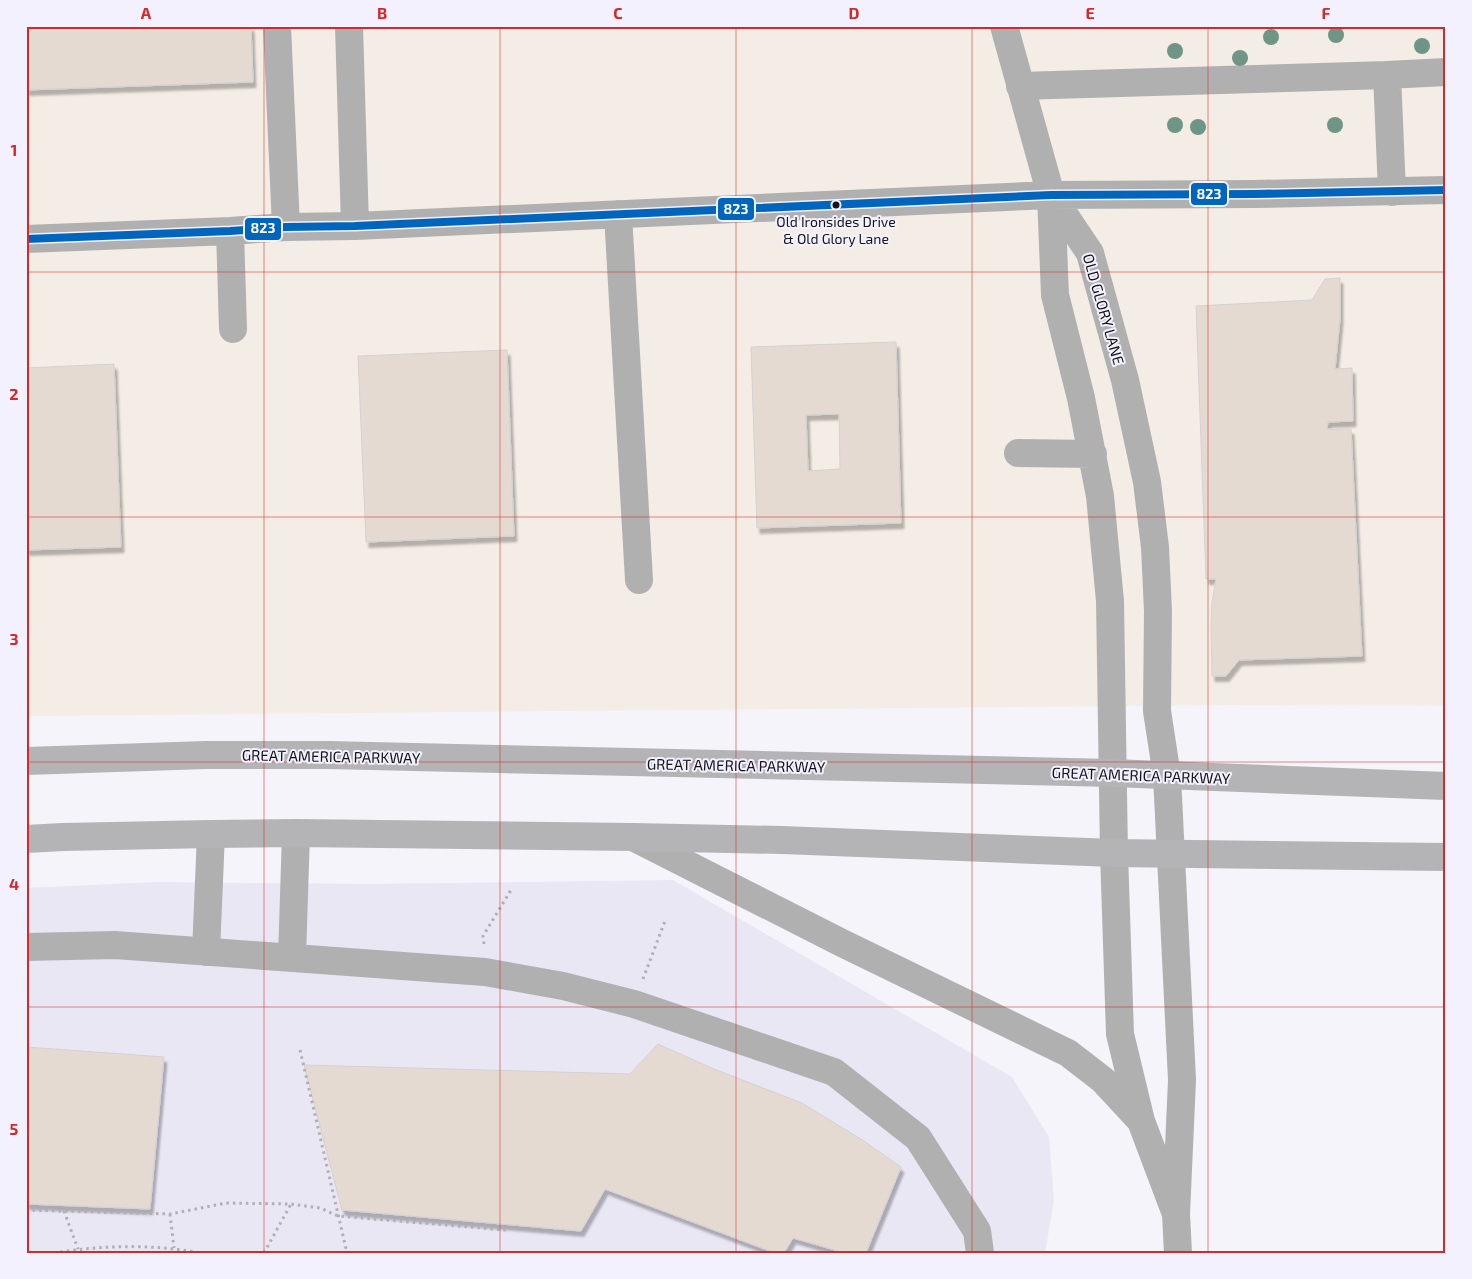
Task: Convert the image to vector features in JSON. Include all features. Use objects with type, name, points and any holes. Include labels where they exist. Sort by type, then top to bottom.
[{"type":"main road","name":"GREAT AMERICA PARKWAY","points":[[26,760],[206,755],[328,755],[1112,773],[1446,786]]},
{"type":"main road","points":[[26,839],[296,833],[633,837],[782,840],[1114,853],[1446,857]]},
{"type":"street","points":[[277,26],[286,227]]},
{"type":"street","points":[[349,26],[355,226]]},
{"type":"street","points":[[1004,26],[1051,196],[1055,294],[1081,398],[1100,496],[1110,601],[1112,773],[1120,1034],[1141,1121],[1176,1214],[1178,1253]]},
{"type":"street","points":[[1020,86],[1387,76],[1446,72]]},
{"type":"street","points":[[1387,76],[1392,192]]},
{"type":"street","points":[[26,240],[286,227],[355,226],[1051,196],[1446,190]]},
{"type":"street","name":"OLD GLORY LANE","points":[[1051,196],[1090,253],[1124,380],[1147,482],[1155,548],[1158,611],[1157,711],[1168,776],[1182,1080],[1176,1214]]},
{"type":"street","points":[[618,214],[639,580]]},
{"type":"street","points":[[230,231],[233,329]]},
{"type":"street","points":[[1018,453],[1092,454]]},
{"type":"street","points":[[292,958],[296,833]]},
{"type":"street","points":[[206,952],[211,834]]},
{"type":"street","points":[[633,837],[842,943],[1068,1052],[1102,1080],[1141,1121]]},
{"type":"street","points":[[26,947],[115,945],[485,972],[563,986],[634,1004],[834,1072],[918,1138],[977,1231],[980,1253]]},
{"type":"path","points":[[485,972],[483,936],[511,890]]},
{"type":"path","points":[[634,1004],[665,921]]},
{"type":"path","points":[[300,1050],[347,1253]]},
{"type":"path","points":[[26,1210],[170,1214],[226,1203],[291,1204],[320,1208],[338,1216],[506,1230]]},
{"type":"path","points":[[264,1253],[291,1204]]},
{"type":"path","points":[[64,1211],[78,1249]]},
{"type":"path","points":[[170,1214],[174,1248]]},
{"type":"path","points":[[54,1253],[78,1249],[112,1247],[174,1248],[201,1253]]},
{"type":"shaded area","points":[[26,26],[1446,26],[1446,706],[1230,705],[26,716]]},
{"type":"shaded area","points":[[673,880],[1012,1077],[1049,1137],[1054,1201],[1045,1253],[26,1253],[26,888],[156,882],[370,884]]},
{"type":"building","points":[[26,26],[251,26],[253,82],[26,90]]},
{"type":"building","points":[[1340,278],[1340,319],[1335,369],[1352,368],[1353,421],[1328,422],[1327,429],[1351,429],[1362,656],[1239,660],[1226,676],[1212,676],[1211,625],[1216,579],[1206,579],[1196,306],[1312,300],[1325,279]]},
{"type":"building","points":[[896,342],[901,523],[757,528],[751,347]],"holes":[[[839,414],[840,469],[808,471],[806,415]]]},
{"type":"building","points":[[507,350],[514,536],[366,542],[358,356]]},
{"type":"building","points":[[114,364],[121,547],[26,550],[26,368]]},
{"type":"building","points":[[658,1044],[714,1069],[802,1103],[864,1141],[901,1167],[866,1253],[845,1253],[793,1238],[784,1253],[775,1253],[605,1189],[581,1231],[342,1210],[304,1065],[630,1074]]},
{"type":"building","points":[[26,1047],[164,1057],[150,1209],[26,1204]]},
{"type":"transit line","name":"823","points":[[26,239],[1051,195],[1254,194],[1446,190]]},
{"type":"place","name":"Old Ironsides Drive & Old Glory Lane","points":[[836,205]]}]
